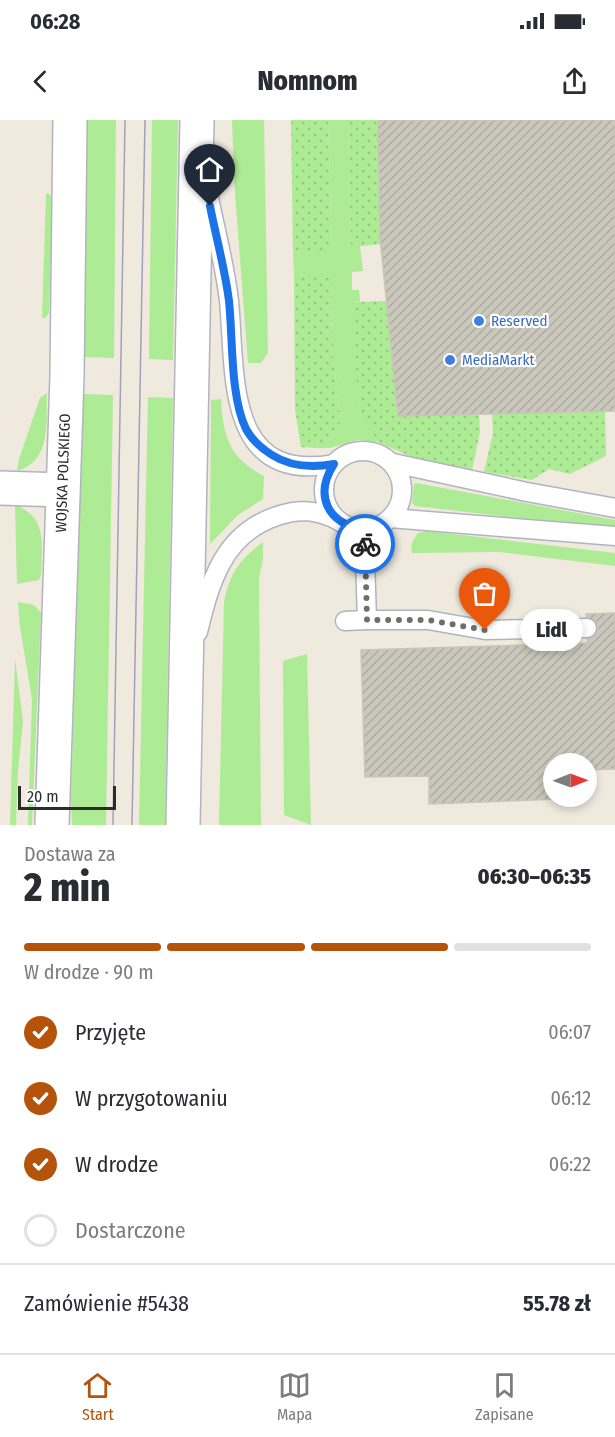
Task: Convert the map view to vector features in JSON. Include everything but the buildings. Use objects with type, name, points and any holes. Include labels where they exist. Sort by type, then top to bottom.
[{"type":"street","name":"WOJSKA POLSKIEGO","points":[[52,825],[67,376],[70,120]]},
{"type":"street","points":[[183,825],[197,128]]},
{"type":"street","points":[[0,488],[62,490]]},
{"type":"lane","points":[[197,128],[229,298],[236,381],[240,411],[246,428],[255,442],[282,461],[316,467],[334,464]]},
{"type":"lane","points":[[339,521],[330,512],[325,500],[324,487],[327,475],[342,456],[363,451],[374,452],[393,463],[527,492],[615,507]]},
{"type":"lane","points":[[185,687],[207,595],[220,565],[236,541],[253,526],[290,512],[307,510],[326,514],[351,527],[375,528],[390,518],[400,505],[402,483],[393,463]]},
{"type":"lane","points":[[390,518],[615,536]]},
{"type":"lane","points":[[364,529],[367,620]]},
{"type":"lane","points":[[345,621],[428,620],[485,630],[587,628]]},
{"type":"green space","points":[[87,120],[116,120],[114,358],[84,357]]},
{"type":"green space","points":[[152,120],[178,120],[173,360],[149,359]]},
{"type":"green space","points":[[232,120],[264,120],[268,353],[261,363],[248,363],[234,180]]},
{"type":"green space","points":[[291,120],[328,120],[332,250],[293,253]]},
{"type":"green space","points":[[328,120],[348,120],[351,246],[360,246],[363,271],[352,272],[352,290],[359,290],[360,301],[352,302],[360,411],[378,442],[358,440],[330,448],[309,448],[333,436],[340,420],[333,350],[332,274],[294,276],[293,253],[332,249]]},
{"type":"green space","points":[[348,120],[378,120],[381,244],[351,247]]},
{"type":"green space","points":[[48,193],[53,199],[49,313],[42,318],[46,194]]},
{"type":"green space","points":[[332,273],[333,350],[340,420],[335,433],[326,442],[321,445],[301,447],[295,409],[294,276]]},
{"type":"green space","points":[[386,301],[398,415],[479,415],[480,432],[472,470],[412,457],[378,442],[363,419],[360,411],[354,353],[352,302]]},
{"type":"green space","points":[[47,393],[46,428],[42,450],[28,466],[17,471],[40,398]]},
{"type":"green space","points":[[83,394],[113,395],[106,825],[72,825]]},
{"type":"green space","points":[[148,397],[173,398],[165,825],[139,825]]},
{"type":"green space","points":[[221,399],[226,435],[230,445],[243,462],[264,476],[263,499],[238,515],[210,544],[211,400]]},
{"type":"green space","points":[[605,411],[606,456],[570,474],[549,469],[532,480],[484,472],[493,433],[492,414]]},
{"type":"green space","points":[[416,483],[615,520],[615,529],[415,506],[412,503]]},
{"type":"green space","points":[[15,505],[26,510],[33,517],[38,525],[42,543],[39,580],[17,584]]},
{"type":"green space","points":[[427,531],[615,553],[615,566],[499,552],[412,553],[413,540],[418,533]]},
{"type":"green space","points":[[263,542],[263,560],[259,578],[261,825],[219,825],[224,602],[229,583],[237,568]]},
{"type":"green space","points":[[18,602],[34,605],[41,613],[32,825],[28,825],[32,699]]},
{"type":"green space","points":[[307,654],[311,825],[284,815],[283,661]]},
{"type":"green space","points":[[15,659],[23,721],[16,825],[10,825]]},
{"type":"tram line","points":[[113,825],[125,120]]},
{"type":"tram line","points":[[132,825],[145,120]]},
{"type":"way so far","points":[[365,544],[367,620],[428,620],[485,630]]},
{"type":"place","name":"Reserved","points":[[479,321]]},
{"type":"place","name":"MediaMarkt","points":[[450,360]]},
{"type":"place","name":"Lidl","points":[[485,630]]},
{"type":"route","points":[[210,206],[229,298],[236,381],[240,411],[246,428],[255,442],[282,461],[316,467],[334,464],[327,475],[324,487],[325,500],[330,512],[339,521],[351,527],[364,529],[365,544]]}]
